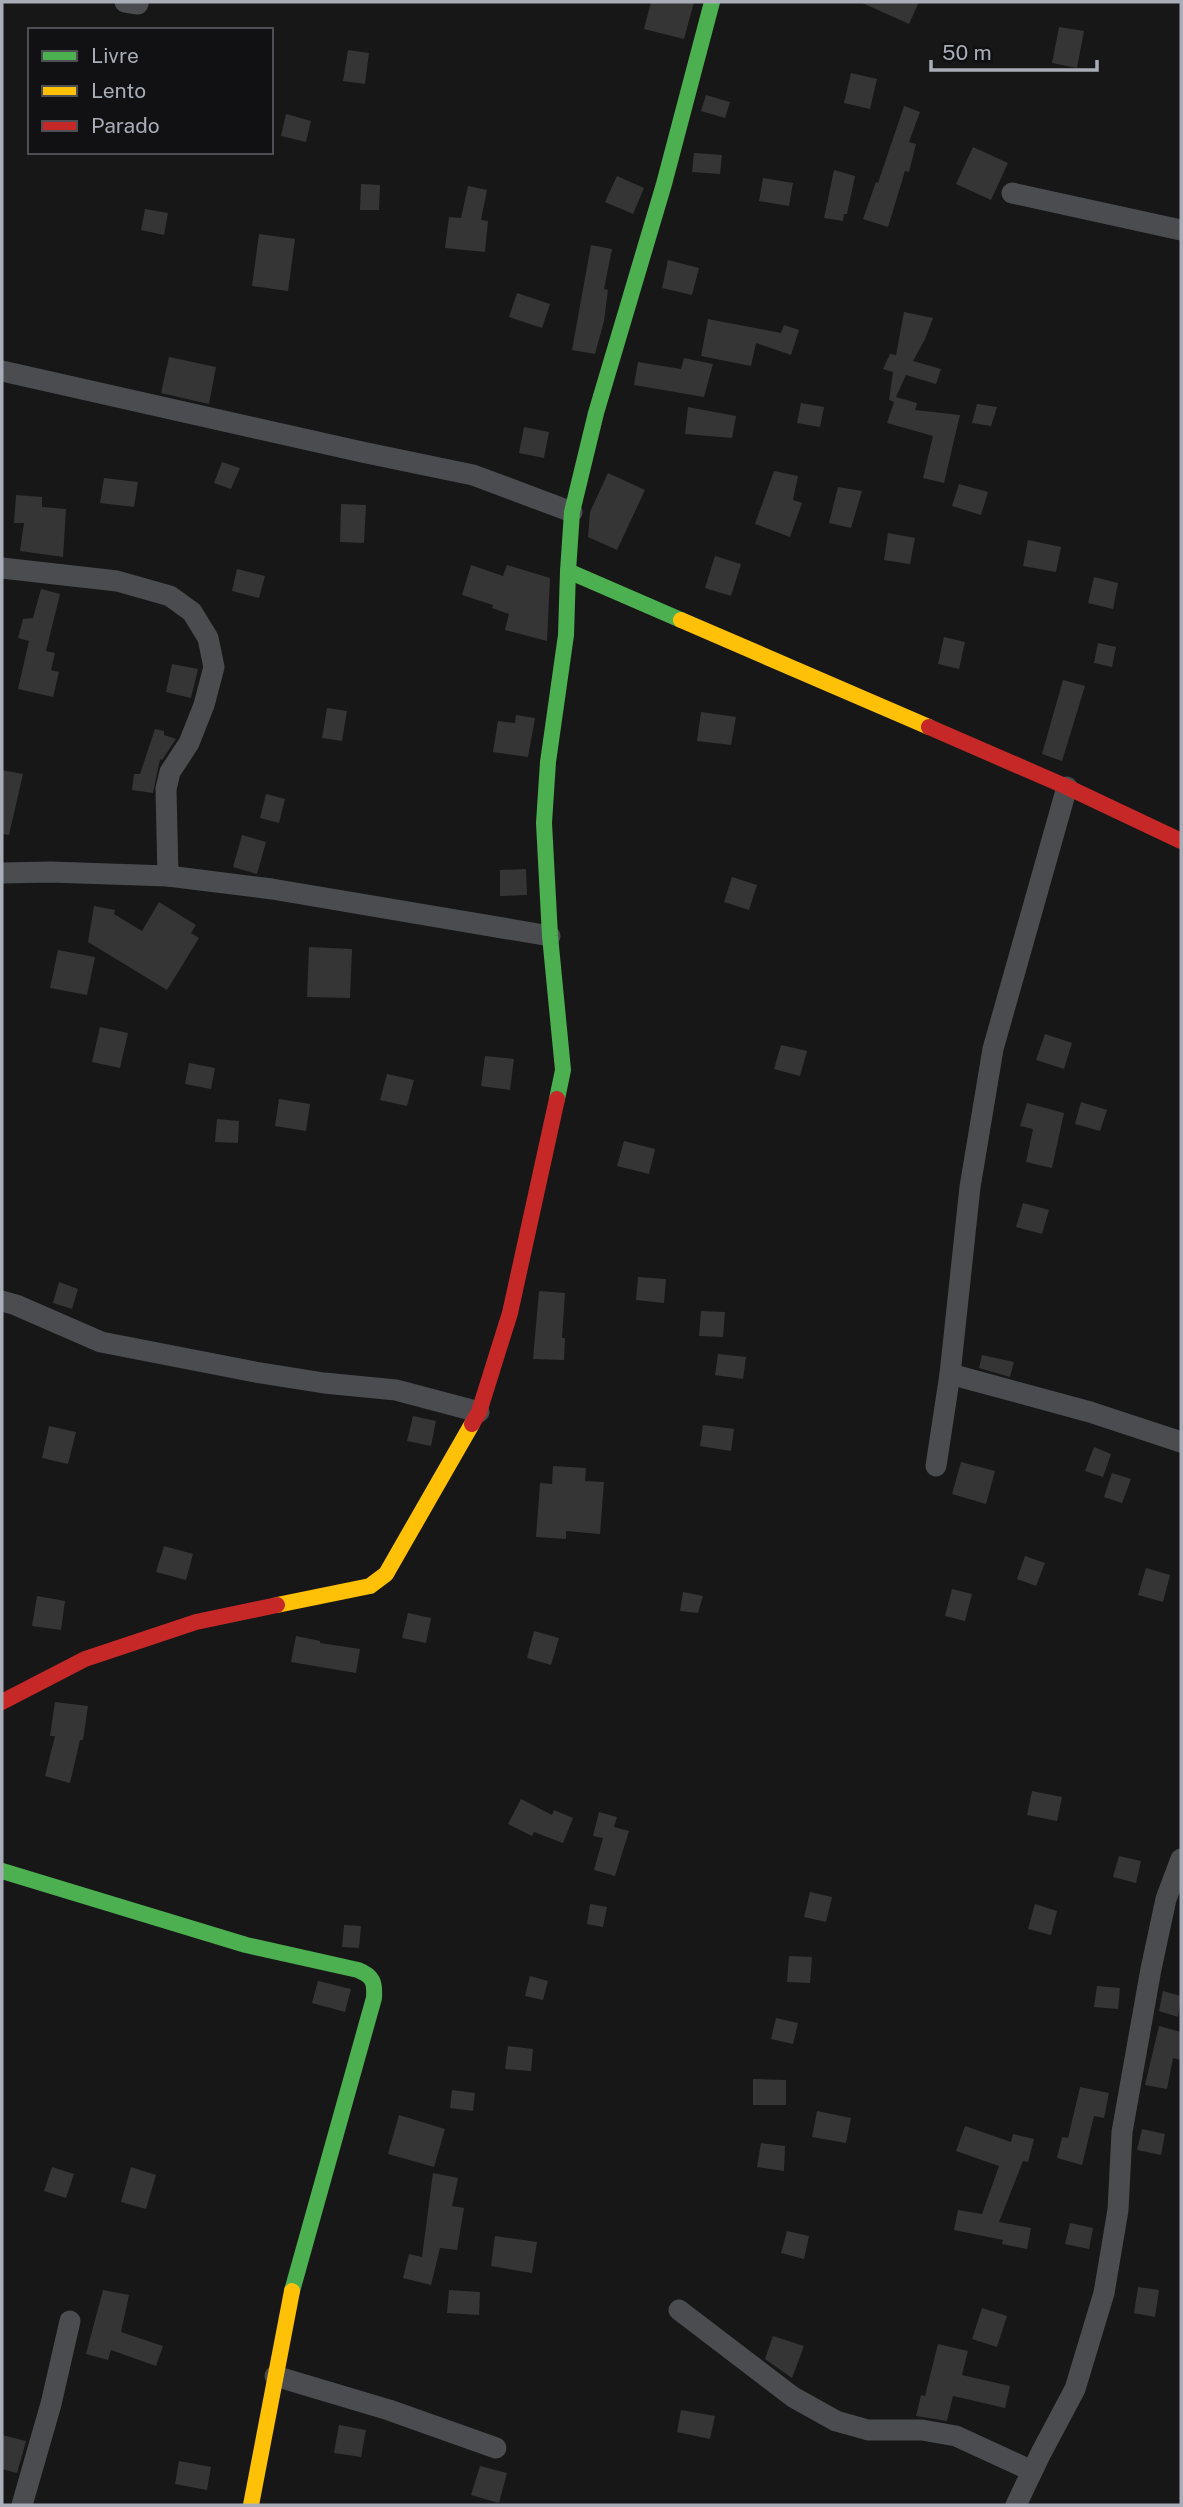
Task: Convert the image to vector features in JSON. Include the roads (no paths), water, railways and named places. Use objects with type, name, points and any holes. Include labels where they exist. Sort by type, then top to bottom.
[{"type":"street","points":[[2,1702],[85,1659],[196,1622],[370,1586],[386,1574],[479,1412],[510,1313],[563,1070],[550,936],[544,823],[548,762],[566,635],[572,512],[596,413],[664,184],[712,2]]},
{"type":"street","points":[[1012,193],[1181,230]]},
{"type":"street","points":[[2,371],[473,475],[572,512]]},
{"type":"street","points":[[2,568],[117,581],[170,596],[192,612],[208,638],[214,667],[204,705],[189,743],[170,772],[166,789],[168,876]]},
{"type":"street","points":[[568,571],[1067,787],[1181,841]]},
{"type":"street","points":[[936,1465],[950,1374],[970,1187],[993,1049],[1067,787]]},
{"type":"street","points":[[2,873],[64,872],[168,876],[272,889],[550,936]]},
{"type":"street","points":[[2,1301],[101,1342],[269,1374],[396,1390],[479,1412]]},
{"type":"street","points":[[950,1374],[1090,1412],[1181,1441]]},
{"type":"street","points":[[1016,2505],[1075,2389],[1104,2293],[1118,2210],[1122,2132],[1166,1899],[1181,1859]]},
{"type":"street","points":[[2,1871],[246,1945],[358,1970],[370,1975],[375,1984],[374,1998],[291,2295],[251,2505]]},
{"type":"street","points":[[680,2309],[793,2397],[836,2421],[868,2430],[922,2430],[956,2436],[1032,2471]]},
{"type":"street","points":[[22,2505],[51,2404],[70,2321]]},
{"type":"street","points":[[275,2376],[389,2410],[496,2448]]}]
